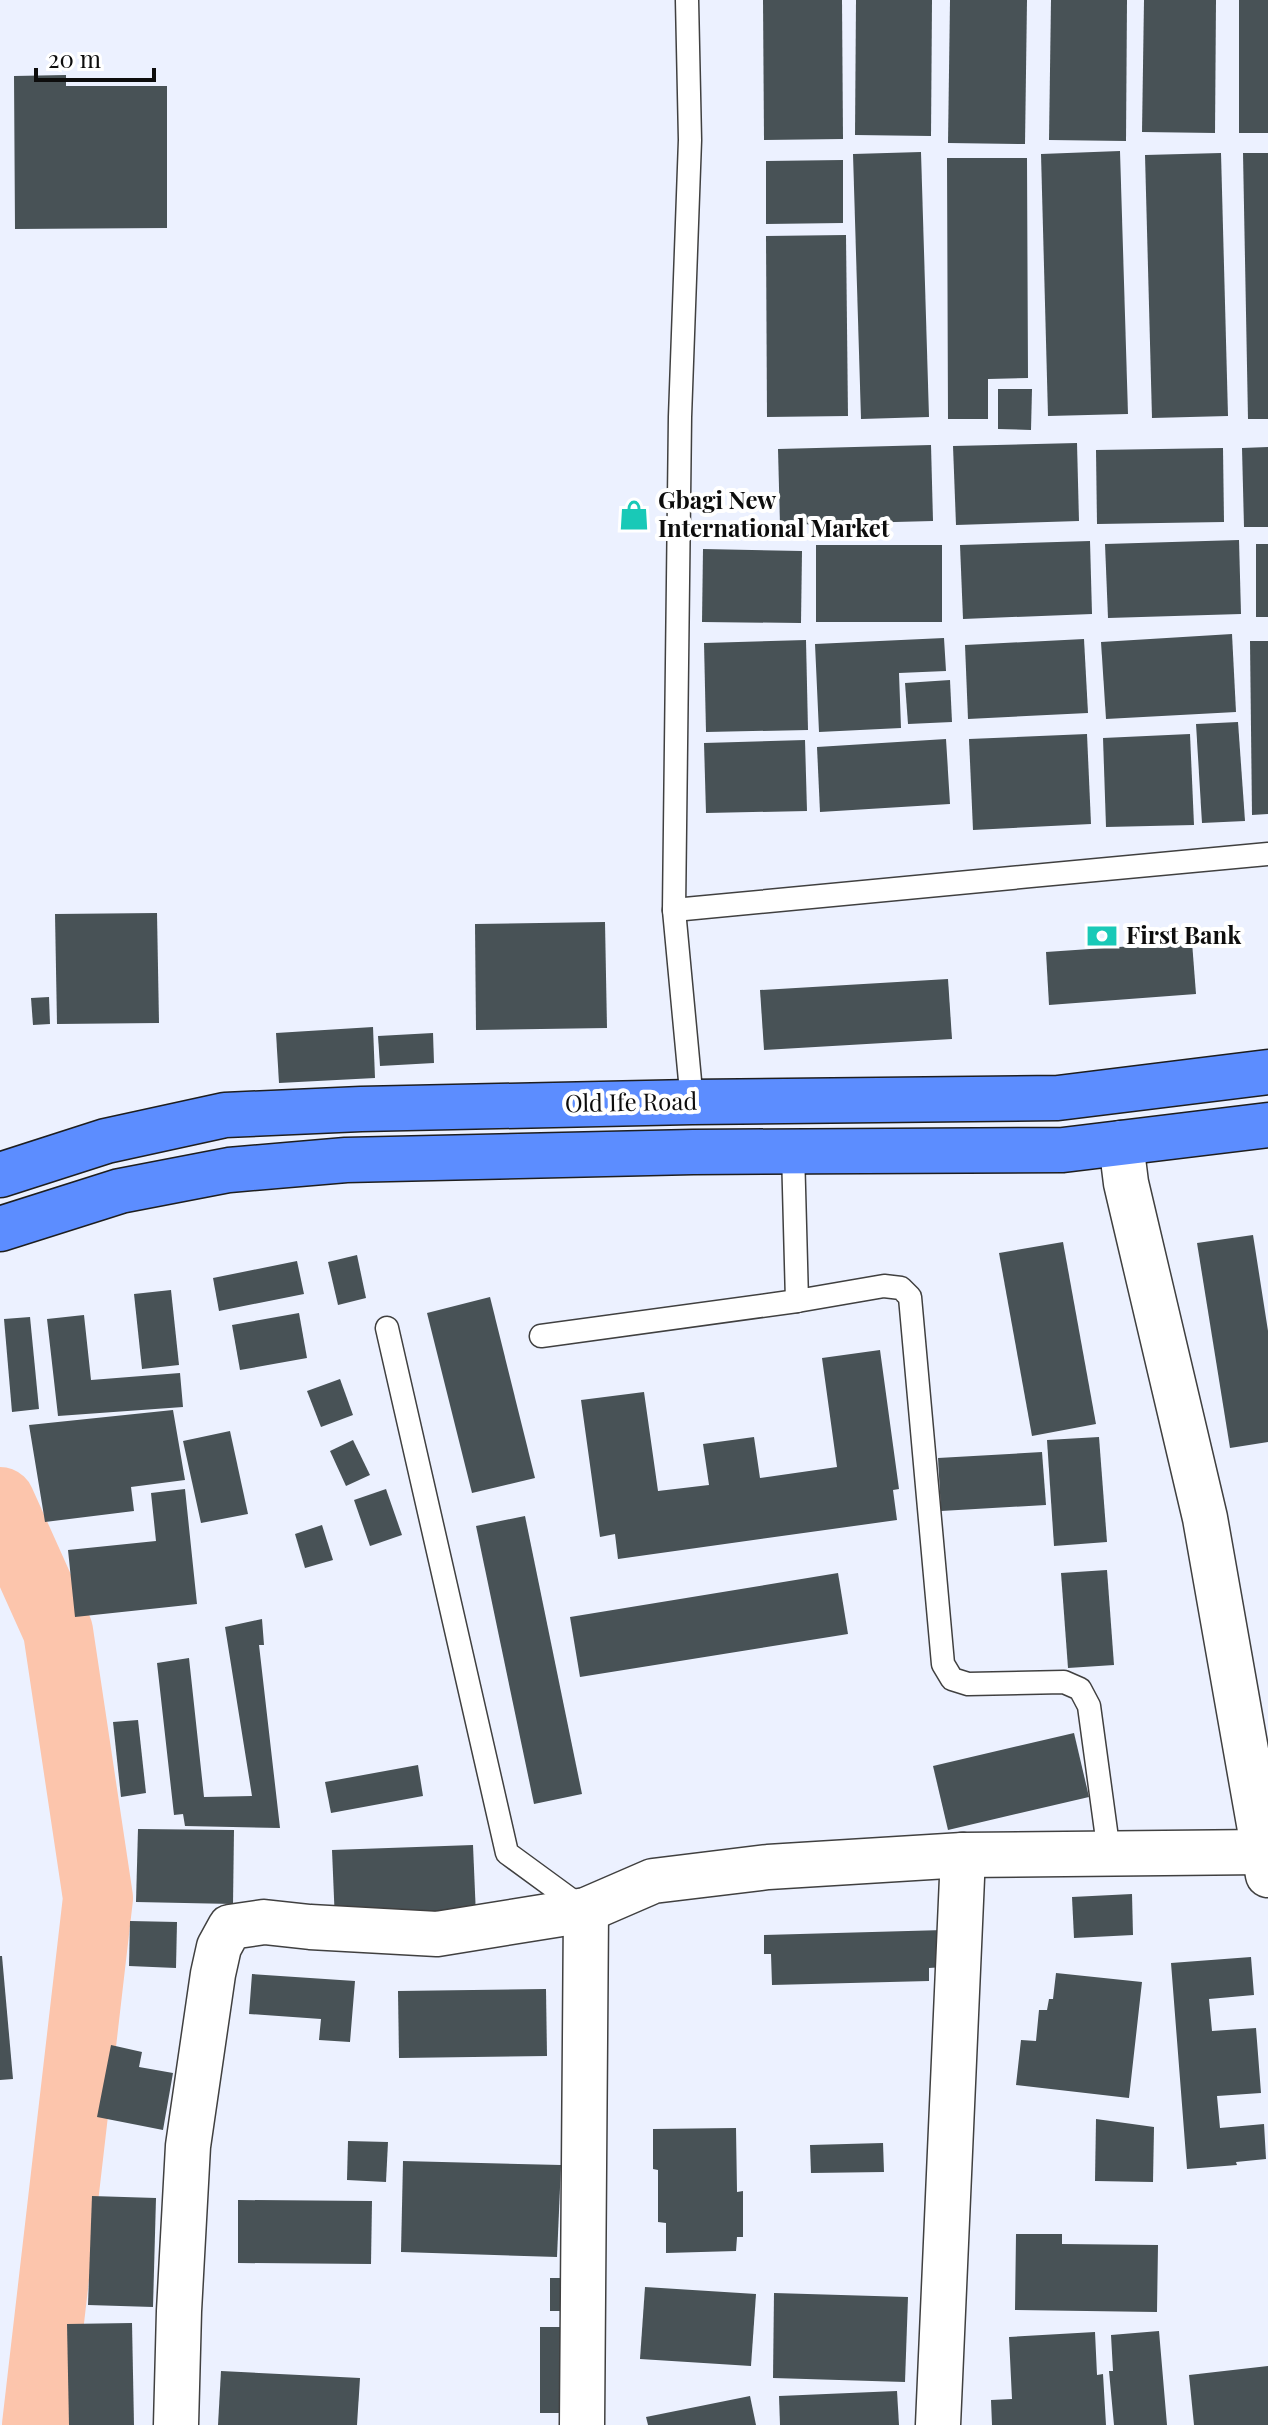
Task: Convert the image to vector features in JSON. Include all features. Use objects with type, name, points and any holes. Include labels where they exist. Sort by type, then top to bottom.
[{"type":"main road","name":"Old Ife Road","points":[[0,1175],[106,1141],[225,1115],[692,1102],[1058,1098],[1268,1072]]},
{"type":"main road","points":[[225,1115],[229,1170]]},
{"type":"main road","name":"Old Ife Road","points":[[0,1229],[120,1191],[229,1170],[346,1160],[793,1151],[1063,1150],[1268,1125]]},
{"type":"street","points":[[176,2425],[188,2146],[213,1974],[219,1947],[230,1927],[264,1922],[437,1934],[586,1910],[653,1881],[768,1867],[963,1855],[1109,1853],[1266,1864],[1205,1518],[1126,1183],[1121,1143]]},
{"type":"street","points":[[938,2425],[963,1855]]},
{"type":"street","points":[[582,2425],[586,1910]]},
{"type":"lane","points":[[687,0],[690,140],[680,417],[674,910],[692,1102]]},
{"type":"lane","points":[[674,910],[1268,854]]},
{"type":"lane","points":[[793,1151],[797,1301]]},
{"type":"lane","points":[[541,1336],[884,1286],[901,1288],[910,1297],[943,1664],[952,1679],[968,1684],[1064,1682],[1080,1689],[1089,1706],[1109,1853]]},
{"type":"lane","points":[[387,1328],[507,1853],[586,1910]]},
{"type":"building","points":[[763,0],[842,0],[843,139],[764,140]]},
{"type":"building","points":[[856,0],[932,0],[931,136],[855,135]]},
{"type":"building","points":[[950,0],[1027,0],[1025,144],[948,143]]},
{"type":"building","points":[[1051,0],[1127,0],[1126,141],[1049,140]]},
{"type":"building","points":[[1144,0],[1216,0],[1215,133],[1142,132]]},
{"type":"building","points":[[1239,0],[1268,0],[1268,133],[1239,133]]},
{"type":"building","points":[[66,75],[66,86],[167,86],[167,228],[15,229],[14,76]]},
{"type":"building","points":[[1120,151],[1128,414],[1048,416],[1041,154]]},
{"type":"building","points":[[921,152],[929,417],[861,419],[853,154]]},
{"type":"building","points":[[1221,153],[1228,416],[1152,418],[1145,155]]},
{"type":"building","points":[[1243,153],[1268,153],[1268,419],[1248,419]]},
{"type":"building","points":[[947,158],[1027,158],[1028,378],[988,379],[988,419],[948,419]]},
{"type":"building","points":[[843,160],[843,223],[766,224],[766,161]]},
{"type":"building","points":[[846,235],[848,416],[767,417],[766,236]]},
{"type":"building","points":[[998,389],[1032,389],[1031,430],[998,429]]},
{"type":"building","points":[[1077,443],[1079,521],[956,525],[953,446]]},
{"type":"building","points":[[931,445],[933,521],[780,525],[778,449]]},
{"type":"building","points":[[1268,447],[1268,527],[1244,527],[1242,448]]},
{"type":"building","points":[[1223,448],[1224,522],[1097,524],[1096,450]]},
{"type":"building","points":[[1239,540],[1241,614],[1108,618],[1105,544]]},
{"type":"building","points":[[1090,541],[1092,614],[963,619],[960,545]]},
{"type":"building","points":[[1256,544],[1268,544],[1268,617],[1256,617]]},
{"type":"building","points":[[816,545],[942,545],[942,622],[816,622]]},
{"type":"building","points":[[703,549],[802,551],[801,623],[702,622]]},
{"type":"building","points":[[1232,634],[1236,712],[1106,719],[1101,642]]},
{"type":"building","points":[[944,638],[946,671],[899,673],[901,728],[819,732],[815,644]]},
{"type":"building","points":[[1084,639],[1088,713],[968,719],[965,645]]},
{"type":"building","points":[[806,640],[808,730],[706,732],[704,643]]},
{"type":"building","points":[[1250,641],[1268,641],[1268,814],[1252,815]]},
{"type":"building","points":[[950,680],[952,722],[908,724],[905,683]]},
{"type":"building","points":[[1238,722],[1245,821],[1202,823],[1196,724]]},
{"type":"building","points":[[1087,734],[1091,824],[973,830],[969,739]]},
{"type":"building","points":[[1190,734],[1194,825],[1106,827],[1103,738]]},
{"type":"building","points":[[946,739],[950,804],[820,812],[817,747]]},
{"type":"building","points":[[805,740],[807,811],[706,813],[704,743]]},
{"type":"building","points":[[157,913],[159,1023],[57,1024],[55,914]]},
{"type":"building","points":[[605,922],[607,1028],[476,1030],[475,924]]},
{"type":"building","points":[[1192,942],[1196,994],[1049,1005],[1046,952]]},
{"type":"building","points":[[948,979],[952,1039],[764,1050],[760,990]]},
{"type":"building","points":[[49,997],[50,1024],[33,1025],[31,998]]},
{"type":"building","points":[[373,1027],[375,1078],[279,1083],[276,1033]]},
{"type":"building","points":[[433,1033],[434,1063],[380,1066],[378,1036]]},
{"type":"building","points":[[1253,1235],[1268,1331],[1268,1442],[1230,1448],[1197,1243]]},
{"type":"building","points":[[1063,1242],[1096,1424],[1032,1436],[999,1253]]},
{"type":"building","points":[[357,1255],[366,1298],[338,1305],[328,1262]]},
{"type":"building","points":[[297,1261],[304,1294],[219,1311],[213,1278]]},
{"type":"building","points":[[171,1290],[179,1365],[142,1369],[134,1294]]},
{"type":"building","points":[[490,1297],[535,1478],[472,1493],[427,1313]]},
{"type":"building","points":[[299,1313],[307,1358],[240,1370],[232,1325]]},
{"type":"building","points":[[84,1315],[91,1380],[180,1373],[183,1407],[58,1416],[47,1319]]},
{"type":"building","points":[[30,1317],[39,1409],[12,1412],[4,1319]]},
{"type":"building","points":[[880,1350],[899,1489],[893,1490],[897,1520],[618,1559],[615,1534],[600,1537],[581,1400],[644,1392],[658,1491],[709,1485],[703,1444],[754,1437],[760,1478],[837,1467],[822,1358]]},
{"type":"building","points":[[340,1379],[353,1415],[321,1427],[307,1391]]},
{"type":"building","points":[[173,1410],[185,1480],[131,1487],[134,1511],[45,1522],[29,1425]]},
{"type":"building","points":[[230,1431],[248,1514],[201,1523],[183,1441]]},
{"type":"building","points":[[1099,1437],[1107,1542],[1054,1546],[1047,1440]]},
{"type":"building","points":[[353,1440],[370,1475],[346,1486],[330,1451]]},
{"type":"building","points":[[1042,1452],[1046,1505],[941,1511],[938,1458]]},
{"type":"building","points":[[185,1489],[197,1604],[75,1617],[68,1550],[156,1541],[151,1493]]},
{"type":"building","points":[[386,1489],[402,1535],[370,1546],[354,1500]]},
{"type":"building","points":[[525,1516],[582,1794],[534,1804],[476,1526]]},
{"type":"building","points":[[322,1525],[333,1560],[305,1568],[295,1534]]},
{"type":"building","points":[[1107,1570],[1114,1665],[1068,1668],[1061,1573]]},
{"type":"building","points":[[838,1573],[848,1634],[580,1677],[570,1617]]},
{"type":"building","points":[[262,1619],[264,1645],[259,1645],[280,1828],[185,1826],[183,1814],[174,1815],[157,1663],[189,1658],[204,1797],[252,1796],[225,1627]]},
{"type":"building","points":[[138,1720],[146,1793],[121,1797],[113,1722]]},
{"type":"building","points":[[1074,1733],[1089,1797],[948,1830],[933,1766]]},
{"type":"building","points":[[418,1765],[423,1796],[331,1813],[325,1782]]},
{"type":"building","points":[[138,1829],[234,1830],[233,1904],[136,1902]]},
{"type":"building","points":[[473,1845],[476,1916],[335,1922],[332,1850]]},
{"type":"building","points":[[1132,1894],[1133,1935],[1074,1938],[1072,1897]]},
{"type":"building","points":[[130,1921],[177,1922],[176,1968],[129,1966]]},
{"type":"building","points":[[944,1930],[945,1967],[929,1968],[929,1981],[772,1985],[771,1954],[764,1954],[764,1935]]},
{"type":"building","points":[[0,1956],[13,2079],[0,2080]]},
{"type":"building","points":[[1251,1957],[1254,1995],[1209,1999],[1212,2031],[1256,2028],[1261,2093],[1217,2096],[1220,2128],[1264,2124],[1266,2159],[1187,2169],[1171,1963]]},
{"type":"building","points":[[1056,1973],[1142,1982],[1129,2098],[1016,2085],[1021,2040],[1036,2041],[1039,2010],[1047,2010],[1049,1999],[1053,1999]]},
{"type":"building","points":[[252,1974],[355,1981],[350,2042],[319,2040],[321,2019],[249,2014]]},
{"type":"building","points":[[546,1989],[547,2056],[399,2058],[398,1991]]},
{"type":"building","points":[[111,2045],[142,2052],[139,2067],[173,2073],[163,2130],[97,2117]]},
{"type":"building","points":[[1096,2119],[1154,2127],[1153,2182],[1095,2181]]},
{"type":"building","points":[[736,2128],[737,2192],[743,2191],[743,2237],[737,2237],[736,2251],[666,2253],[666,2223],[658,2222],[658,2170],[653,2169],[653,2129]]},
{"type":"building","points":[[348,2141],[388,2142],[386,2182],[347,2180]]},
{"type":"building","points":[[883,2143],[884,2172],[811,2173],[810,2145]]},
{"type":"building","points":[[403,2161],[561,2165],[557,2257],[401,2252]]},
{"type":"building","points":[[92,2196],[156,2198],[153,2307],[88,2305]]},
{"type":"building","points":[[238,2200],[372,2201],[371,2264],[238,2263]]},
{"type":"building","points":[[1016,2234],[1062,2234],[1062,2244],[1158,2245],[1157,2312],[1015,2310]]},
{"type":"building","points":[[550,2278],[568,2278],[569,2311],[550,2311]]},
{"type":"building","points":[[645,2287],[756,2294],[751,2366],[640,2359]]},
{"type":"building","points":[[774,2293],[908,2297],[905,2382],[773,2378]]},
{"type":"building","points":[[132,2323],[134,2425],[69,2425],[67,2324]]},
{"type":"building","points":[[540,2327],[571,2327],[571,2413],[540,2413]]},
{"type":"building","points":[[1159,2331],[1167,2425],[1114,2425],[1109,2371],[1113,2371],[1111,2335]]},
{"type":"building","points":[[1095,2332],[1097,2375],[1103,2374],[1106,2425],[992,2425],[991,2400],[1012,2399],[1009,2337]]},
{"type":"building","points":[[1268,2366],[1268,2425],[1194,2425],[1189,2375]]},
{"type":"building","points":[[221,2371],[360,2378],[357,2425],[218,2425]]},
{"type":"building","points":[[897,2391],[899,2425],[780,2425],[779,2396]]},
{"type":"building","points":[[750,2396],[756,2425],[648,2425],[646,2417]]},
{"type":"waterway","points":[[0,1502],[58,1631],[98,1898],[37,2425]]},
{"type":"place","name":"Gbagi New International Market","points":[[634,515]]},
{"type":"place","name":"First Bank","points":[[1102,936]]}]
